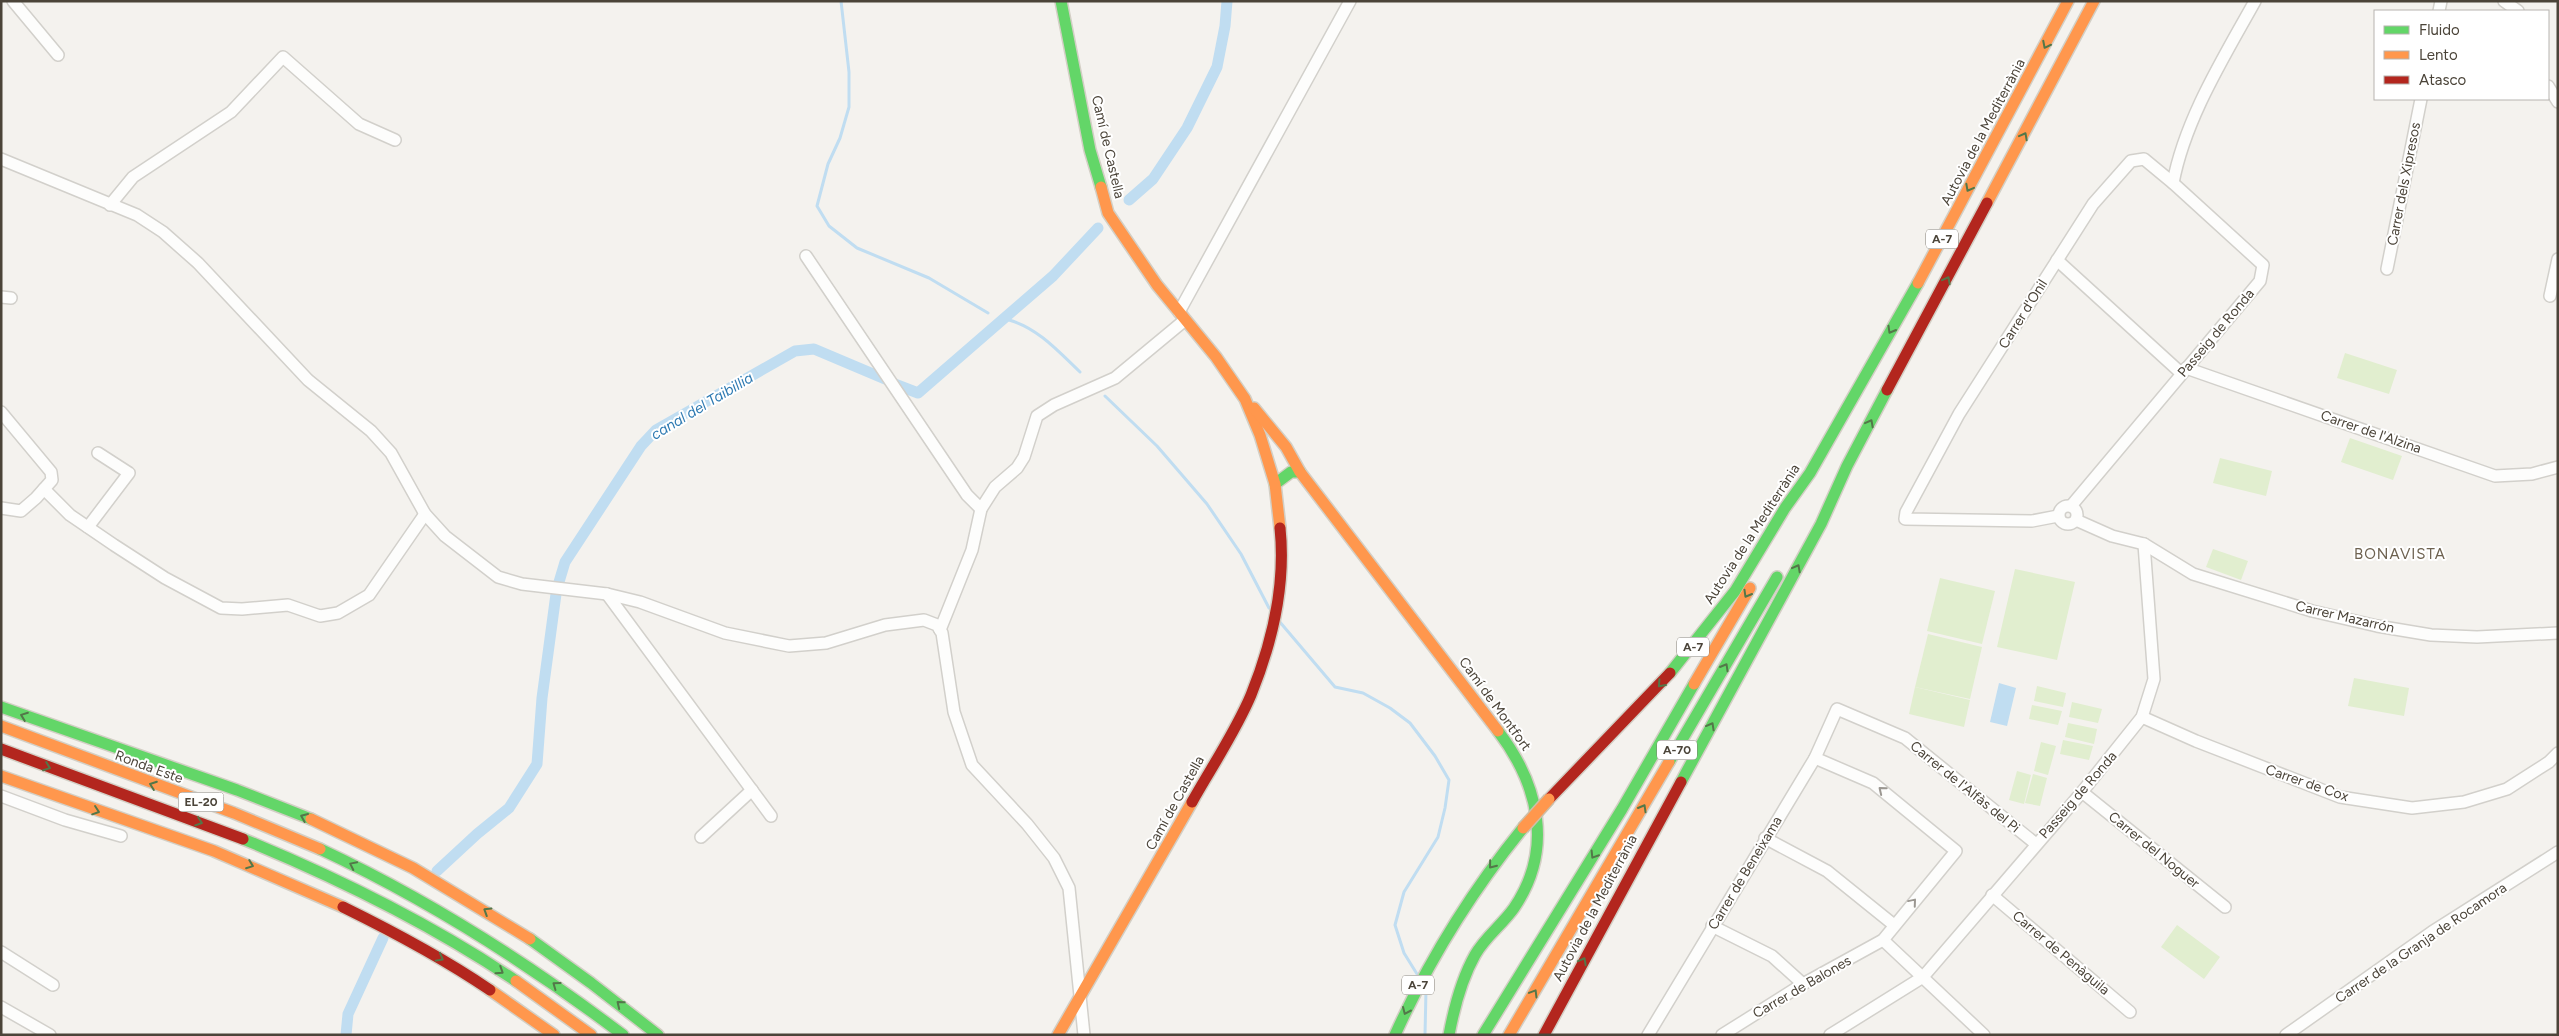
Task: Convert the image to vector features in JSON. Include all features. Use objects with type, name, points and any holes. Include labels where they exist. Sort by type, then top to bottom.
[{"type":"main road","name":"Camí de Castella","points":[[1058,1035],[1080,1001],[1250,697],[1270,642],[1284,558],[1275,484],[1267,456],[1245,399],[1216,356],[1133,253],[1108,213],[1090,150],[1061,1]]},
{"type":"main road","name":"Autovia de la Mediterrània","points":[[1396,1035],[1417,987],[1444,937],[1488,870],[1549,799],[1651,696],[1685,657],[1735,590],[1784,508],[1810,473],[1937,249],[2068,1]]},
{"type":"main road","name":"Autovia de la Mediterrània","points":[[1544,1035],[1816,533],[1847,466],[2094,1]]},
{"type":"main road","name":"Camí de Castella","points":[[1196,333],[1201,350],[1232,397],[1250,437],[1271,514],[1281,571]]},
{"type":"main road","points":[[1232,397],[1244,412],[1262,452],[1300,472]]},
{"type":"main road","name":"Camí de Montfort","points":[[1245,399],[1286,447],[1300,472],[1511,748],[1534,796],[1539,826],[1539,852],[1530,885],[1476,954],[1460,989],[1449,1035]]},
{"type":"main road","points":[[1271,514],[1271,491],[1265,463],[1267,456],[1286,447]]},
{"type":"main road","name":"A-70","points":[[1509,1035],[1786,562],[1847,466]]},
{"type":"main road","points":[[1275,484],[1291,472],[1300,472]]},
{"type":"main road","name":"A-70","points":[[1484,1035],[1622,809],[1682,706],[1793,513],[1810,473]]},
{"type":"main road","points":[[1,707],[232,789],[348,836],[439,882],[520,932],[566,963],[658,1035]]},
{"type":"main road","name":"Ronda Este","points":[[1,726],[276,830],[397,886],[523,962],[623,1035]]},
{"type":"main road","name":"EL-20","points":[[1,749],[279,853],[385,903],[472,953],[556,1008],[591,1035]]},
{"type":"main road","points":[[1,776],[270,873],[398,934],[462,971],[554,1035]]},
{"type":"street","points":[[13,1],[58,55]]},
{"type":"street","points":[[940,630],[972,550],[981,509],[995,487],[1018,468],[1024,457],[1037,416],[1054,405],[1115,378],[1182,316],[1350,1]]},
{"type":"street","points":[[2173,182],[2178,159],[2214,75],[2255,1]]},
{"type":"street","points":[[2504,1],[2517,10]]},
{"type":"street","points":[[110,205],[133,177],[231,112],[283,57],[359,124],[395,140]]},
{"type":"street","points":[[2549,88],[2558,102]]},
{"type":"street","name":"Carrer dels Xipresos","points":[[2387,269],[2421,100]]},
{"type":"street","points":[[1,159],[137,215],[163,232],[198,263],[308,380],[371,431],[391,453],[425,514],[445,536],[498,577],[522,584],[608,594],[640,602],[725,633],[789,646],[826,643],[885,625],[924,620],[937,625],[940,630],[954,712],[972,765],[1027,824],[1054,858],[1069,888],[1084,1035]]},
{"type":"street","name":"Carrer d'Onil","points":[[2058,516],[2032,521],[1905,519],[1906,512],[1959,414],[2093,204],[2131,161],[2144,159],[2173,182]]},
{"type":"street","name":"Passeig de Ronda","points":[[2071,506],[2260,281],[2264,265],[2173,182]]},
{"type":"street","points":[[806,256],[967,495],[981,509]]},
{"type":"street","points":[[2550,296],[2558,259]]},
{"type":"street","name":"Carrer de l'Alzina","points":[[2057,260],[2184,371],[2495,476],[2532,474],[2558,467]]},
{"type":"street","points":[[1,412],[51,472],[52,480],[21,511],[1,508]]},
{"type":"street","points":[[88,527],[129,473],[98,453]]},
{"type":"street","points":[[44,489],[70,515],[165,578],[221,608],[242,609],[288,605],[320,616],[338,614],[368,595],[425,514]]},
{"type":"street","points":[[2071,506],[2076,510],[2076,520],[2071,524],[2064,524],[2058,516],[2062,507],[2071,506]]},
{"type":"street","points":[[2076,520],[2112,536],[2144,544]]},
{"type":"street","name":"Passeig de Ronda","points":[[1830,1035],[1923,977],[1992,894],[2082,792],[2142,717],[2154,679],[2144,544]]},
{"type":"street","name":"Carrer Mazarrón","points":[[2144,544],[2193,574],[2312,611],[2377,626],[2432,635],[2477,637],[2558,633]]},
{"type":"street","points":[[608,594],[771,816]]},
{"type":"street","name":"Carrer de Beneixama","points":[[1648,1035],[1815,758],[1837,709]]},
{"type":"street","name":"Carrer de l'Alfàs del Pi","points":[[1837,709],[1905,738],[2036,844]]},
{"type":"street","name":"Carrer de Cox","points":[[2142,717],[2196,741],[2340,797],[2412,808],[2464,802],[2507,788],[2549,762],[2558,753]]},
{"type":"street","name":"Carrer de Balones","points":[[1722,1035],[1803,984],[1883,940],[1956,851],[1873,783],[1815,758]]},
{"type":"street","points":[[701,837],[752,790]]},
{"type":"street","name":"Carrer del Noguer","points":[[2082,792],[2225,907]]},
{"type":"street","points":[[1,796],[65,820],[121,836]]},
{"type":"street","points":[[1766,838],[1827,871],[1894,925]]},
{"type":"street","name":"Carrer de la Granja de Rocamora","points":[[2286,1035],[2432,932],[2558,852]]},
{"type":"street","name":"Carrer de Penàguila","points":[[1992,894],[2130,1012]]},
{"type":"street","points":[[1712,926],[1772,956],[1803,984]]},
{"type":"street","points":[[1883,940],[1984,1035]]},
{"type":"street","points":[[1,952],[54,985]]},
{"type":"street","points":[[1,1007],[50,1035]]},
{"type":"green space","points":[[2345,353],[2397,370],[2389,394],[2337,378]]},
{"type":"green space","points":[[2350,438],[2402,456],[2393,480],[2341,462]]},
{"type":"green space","points":[[2220,458],[2272,471],[2266,496],[2213,483]]},
{"type":"green space","points":[[2213,549],[2248,561],[2241,580],[2206,567]]},
{"type":"green space","points":[[2015,569],[2075,582],[2057,660],[1997,647]]},
{"type":"green space","points":[[1940,578],[1995,591],[1982,644],[1927,631]]},
{"type":"green space","points":[[1928,634],[1982,647],[1970,699],[1915,687]]},
{"type":"green space","points":[[2354,678],[2409,688],[2404,716],[2348,706]]},
{"type":"green space","points":[[2037,686],[2066,693],[2063,707],[2034,701]]},
{"type":"green space","points":[[1915,687],[1970,700],[1964,727],[1909,714]]},
{"type":"green space","points":[[2072,702],[2102,709],[2098,723],[2069,717]]},
{"type":"green space","points":[[2032,705],[2062,711],[2058,725],[2029,719]]},
{"type":"green space","points":[[2068,723],[2097,729],[2094,744],[2065,737]]},
{"type":"green space","points":[[2063,740],[2093,746],[2089,760],[2060,754]]},
{"type":"green space","points":[[2041,742],[2056,746],[2048,775],[2034,771]]},
{"type":"green space","points":[[2017,771],[2031,775],[2024,804],[2009,800]]},
{"type":"green space","points":[[2033,774],[2047,778],[2040,806],[2025,803]]},
{"type":"green space","points":[[2177,925],[2220,957],[2204,979],[2161,947]]},
{"type":"water","points":[[1999,683],[2016,688],[2007,726],[1990,722]]},
{"type":"waterway","points":[[841,1],[849,72],[849,107],[840,138],[828,164],[817,206],[829,226],[857,248],[929,278],[988,313]]},
{"type":"waterway","name":"canal del Taibillia","points":[[1129,200],[1153,179],[1187,128],[1217,67],[1225,26],[1227,1]]},
{"type":"waterway","name":"canal del Taibillia","points":[[892,383],[918,393],[1053,276],[1098,228]]},
{"type":"waterway","points":[[1009,320],[1039,335],[1080,372]]},
{"type":"waterway","name":"canal del Taibillia","points":[[559,582],[565,562],[641,446],[656,430],[795,351],[814,349],[885,379]]},
{"type":"waterway","points":[[1105,396],[1157,446],[1207,504],[1241,554],[1269,608]]},
{"type":"waterway","name":"canal del Taibillia","points":[[437,871],[477,834],[509,808],[537,764],[542,698],[556,594]]},
{"type":"waterway","points":[[1279,621],[1335,687],[1363,693],[1390,708],[1410,723],[1435,756],[1449,780],[1438,837],[1404,892],[1395,925],[1404,953],[1417,974]]},
{"type":"waterway","name":"canal del Taibillia","points":[[346,1035],[348,1014],[383,938]]},
{"type":"waterway","points":[[1425,1035],[1426,990]]},
{"type":"traffic: fast","points":[[1061,1],[1090,150],[1101,187]]},
{"type":"traffic: fast","points":[[1670,673],[1735,591],[1785,508],[1810,473],[1918,283]]},
{"type":"traffic: fast","points":[[1681,782],[1821,524],[1847,466],[1887,390]]},
{"type":"traffic: fast","points":[[1275,484],[1291,472],[1300,472]]},
{"type":"traffic: fast","points":[[1669,762],[1777,577]]},
{"type":"traffic: fast","points":[[1483,1035],[1622,809],[1694,684]]},
{"type":"traffic: fast","points":[[1,707],[237,790],[311,819]]},
{"type":"traffic: fast","points":[[1449,1035],[1459,994],[1470,965],[1484,942],[1514,908],[1526,886],[1534,863],[1537,840],[1532,795],[1512,752],[1498,731]]},
{"type":"traffic: fast","points":[[1395,1035],[1422,980],[1452,927],[1486,877],[1523,828]]},
{"type":"traffic: fast","points":[[243,839],[383,903],[451,940],[516,981]]},
{"type":"traffic: fast","points":[[320,849],[400,889],[477,934],[551,983],[623,1035]]},
{"type":"traffic: fast","points":[[530,939],[658,1035]]},
{"type":"traffic: slow","points":[[1918,283],[2068,1]]},
{"type":"traffic: slow","points":[[1987,203],[2094,1]]},
{"type":"traffic: slow","points":[[1101,187],[1108,213],[1157,285],[1216,357],[1245,399],[1260,435],[1275,484],[1280,528]]},
{"type":"traffic: slow","points":[[1254,408],[1286,447],[1300,472],[1498,731]]},
{"type":"traffic: slow","points":[[1694,684],[1750,588]]},
{"type":"traffic: slow","points":[[1,726],[234,813],[320,849]]},
{"type":"traffic: slow","points":[[1509,1035],[1669,762]]},
{"type":"traffic: slow","points":[[1,776],[214,851],[343,907]]},
{"type":"traffic: slow","points":[[1523,828],[1549,799]]},
{"type":"traffic: slow","points":[[1058,1035],[1192,802]]},
{"type":"traffic: slow","points":[[311,819],[413,868],[530,939]]},
{"type":"traffic: slow","points":[[516,981],[591,1035]]},
{"type":"traffic: slow","points":[[490,990],[554,1035]]},
{"type":"traffic: jam","points":[[1887,390],[1987,203]]},
{"type":"traffic: jam","points":[[1192,802],[1231,736],[1259,675],[1276,613],[1281,571],[1280,528]]},
{"type":"traffic: jam","points":[[1549,799],[1670,673]]},
{"type":"traffic: jam","points":[[1,749],[243,839]]},
{"type":"traffic: jam","points":[[1544,1035],[1681,782]]},
{"type":"traffic: jam","points":[[343,907],[418,946],[490,990]]},
{"type":"district","name":"BONAVISTA","points":[[2400,554]]}]
